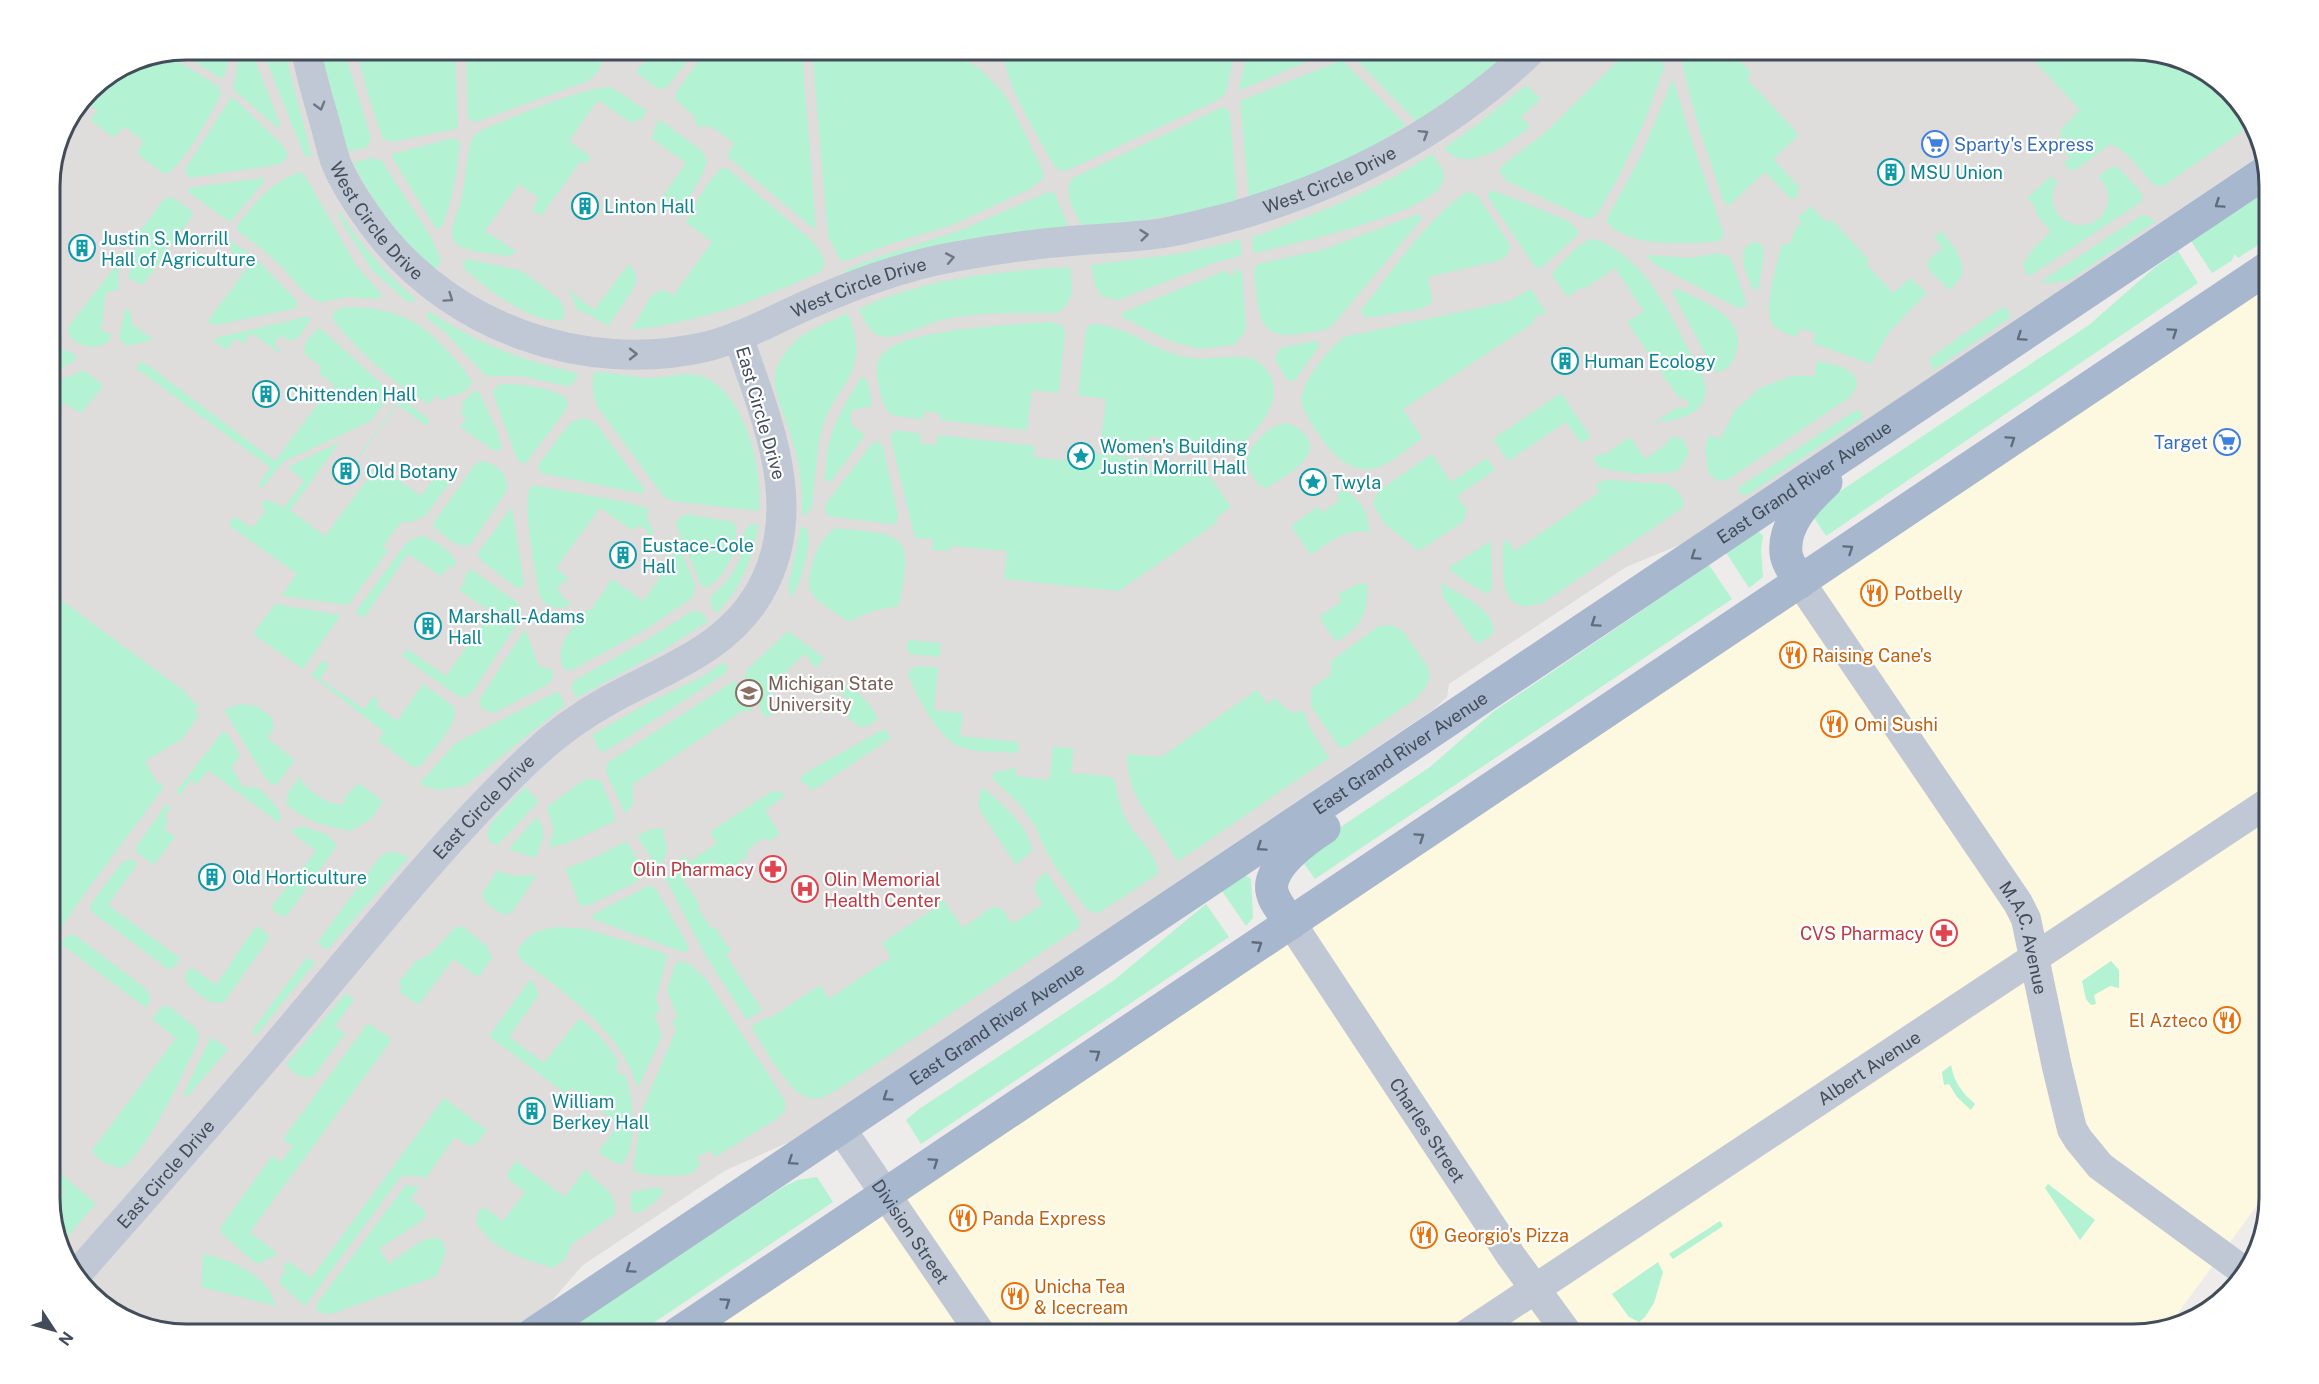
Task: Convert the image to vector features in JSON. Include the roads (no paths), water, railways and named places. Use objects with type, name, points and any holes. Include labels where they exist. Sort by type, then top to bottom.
[{"type":"main road","name":"East Grand River Avenue","points":[[550,1324],[2259,177]]},
{"type":"main road","points":[[693,1324],[2259,274]]},
{"type":"main road","points":[[1800,582],[1786,554],[1788,530],[1813,494],[1882,430]]},
{"type":"main road","points":[[1291,923],[1276,901],[1271,887],[1280,867],[1305,840],[1401,773],[1453,718]]},
{"type":"street","name":"West Circle Drive","points":[[309,60],[336,162],[350,191],[368,218],[395,251],[435,288],[462,307],[491,322],[521,335],[554,345],[588,352],[621,355],[660,353],[709,346],[738,336],[845,289],[905,267],[954,257],[1078,240],[1165,233],[1205,224],[1290,199],[1370,164],[1424,134],[1482,93],[1520,60]]},
{"type":"street","name":"East Circle Drive","points":[[82,1269],[265,1059],[485,801],[532,756],[579,718],[693,658],[742,618],[760,592],[771,568],[783,518],[783,497],[778,457],[738,336]]},
{"type":"street","name":"M.A.C. Avenue","points":[[1800,582],[2018,903],[2026,919],[2072,1129],[2085,1150],[2100,1166],[2238,1267]]},
{"type":"street","name":"Albert Avenue","points":[[1483,1324],[2259,809]]},
{"type":"street","name":"Charles Street","points":[[1291,923],[1511,1256],[1561,1324]]},
{"type":"street","name":"Division Street","points":[[841,1129],[974,1324]]},
{"type":"place","name":"Sparty's Express","points":[[1935,144]]},
{"type":"place","name":"MSU Union","points":[[1891,172]]},
{"type":"place","name":"Linton Hall","points":[[585,206]]},
{"type":"place","name":"Justin S. Morrill Hall of Agriculture","points":[[82,248]]},
{"type":"place","name":"Human Ecology","points":[[1565,361]]},
{"type":"place","name":"Chittenden Hall","points":[[266,394]]},
{"type":"place","name":"Target","points":[[2227,442]]},
{"type":"place","name":"Women's Building Justin Morrill Hall","points":[[1081,456]]},
{"type":"place","name":"Old Botany","points":[[346,471]]},
{"type":"place","name":"Twyla","points":[[1313,482]]},
{"type":"place","name":"Eustace-Cole Hall","points":[[623,555]]},
{"type":"place","name":"Potbelly","points":[[1874,593]]},
{"type":"place","name":"Marshall-Adams Hall","points":[[428,626]]},
{"type":"place","name":"Raising Cane's","points":[[1793,655]]},
{"type":"place","name":"Michigan State University","points":[[749,693]]},
{"type":"place","name":"Omi Sushi","points":[[1834,724]]},
{"type":"place","name":"Olin Pharmacy","points":[[773,869]]},
{"type":"place","name":"Old Horticulture","points":[[212,877]]},
{"type":"place","name":"Olin Memorial Health Center","points":[[805,889]]},
{"type":"place","name":"CVS Pharmacy","points":[[1944,933]]},
{"type":"place","name":"El Azteco","points":[[2227,1020]]},
{"type":"place","name":"William Berkey Hall","points":[[532,1111]]},
{"type":"place","name":"Panda Express","points":[[963,1218]]},
{"type":"place","name":"Georgio's Pizza","points":[[1424,1235]]},
{"type":"place","name":"Unicha Tea & Icecream","points":[[1015,1296]]}]
